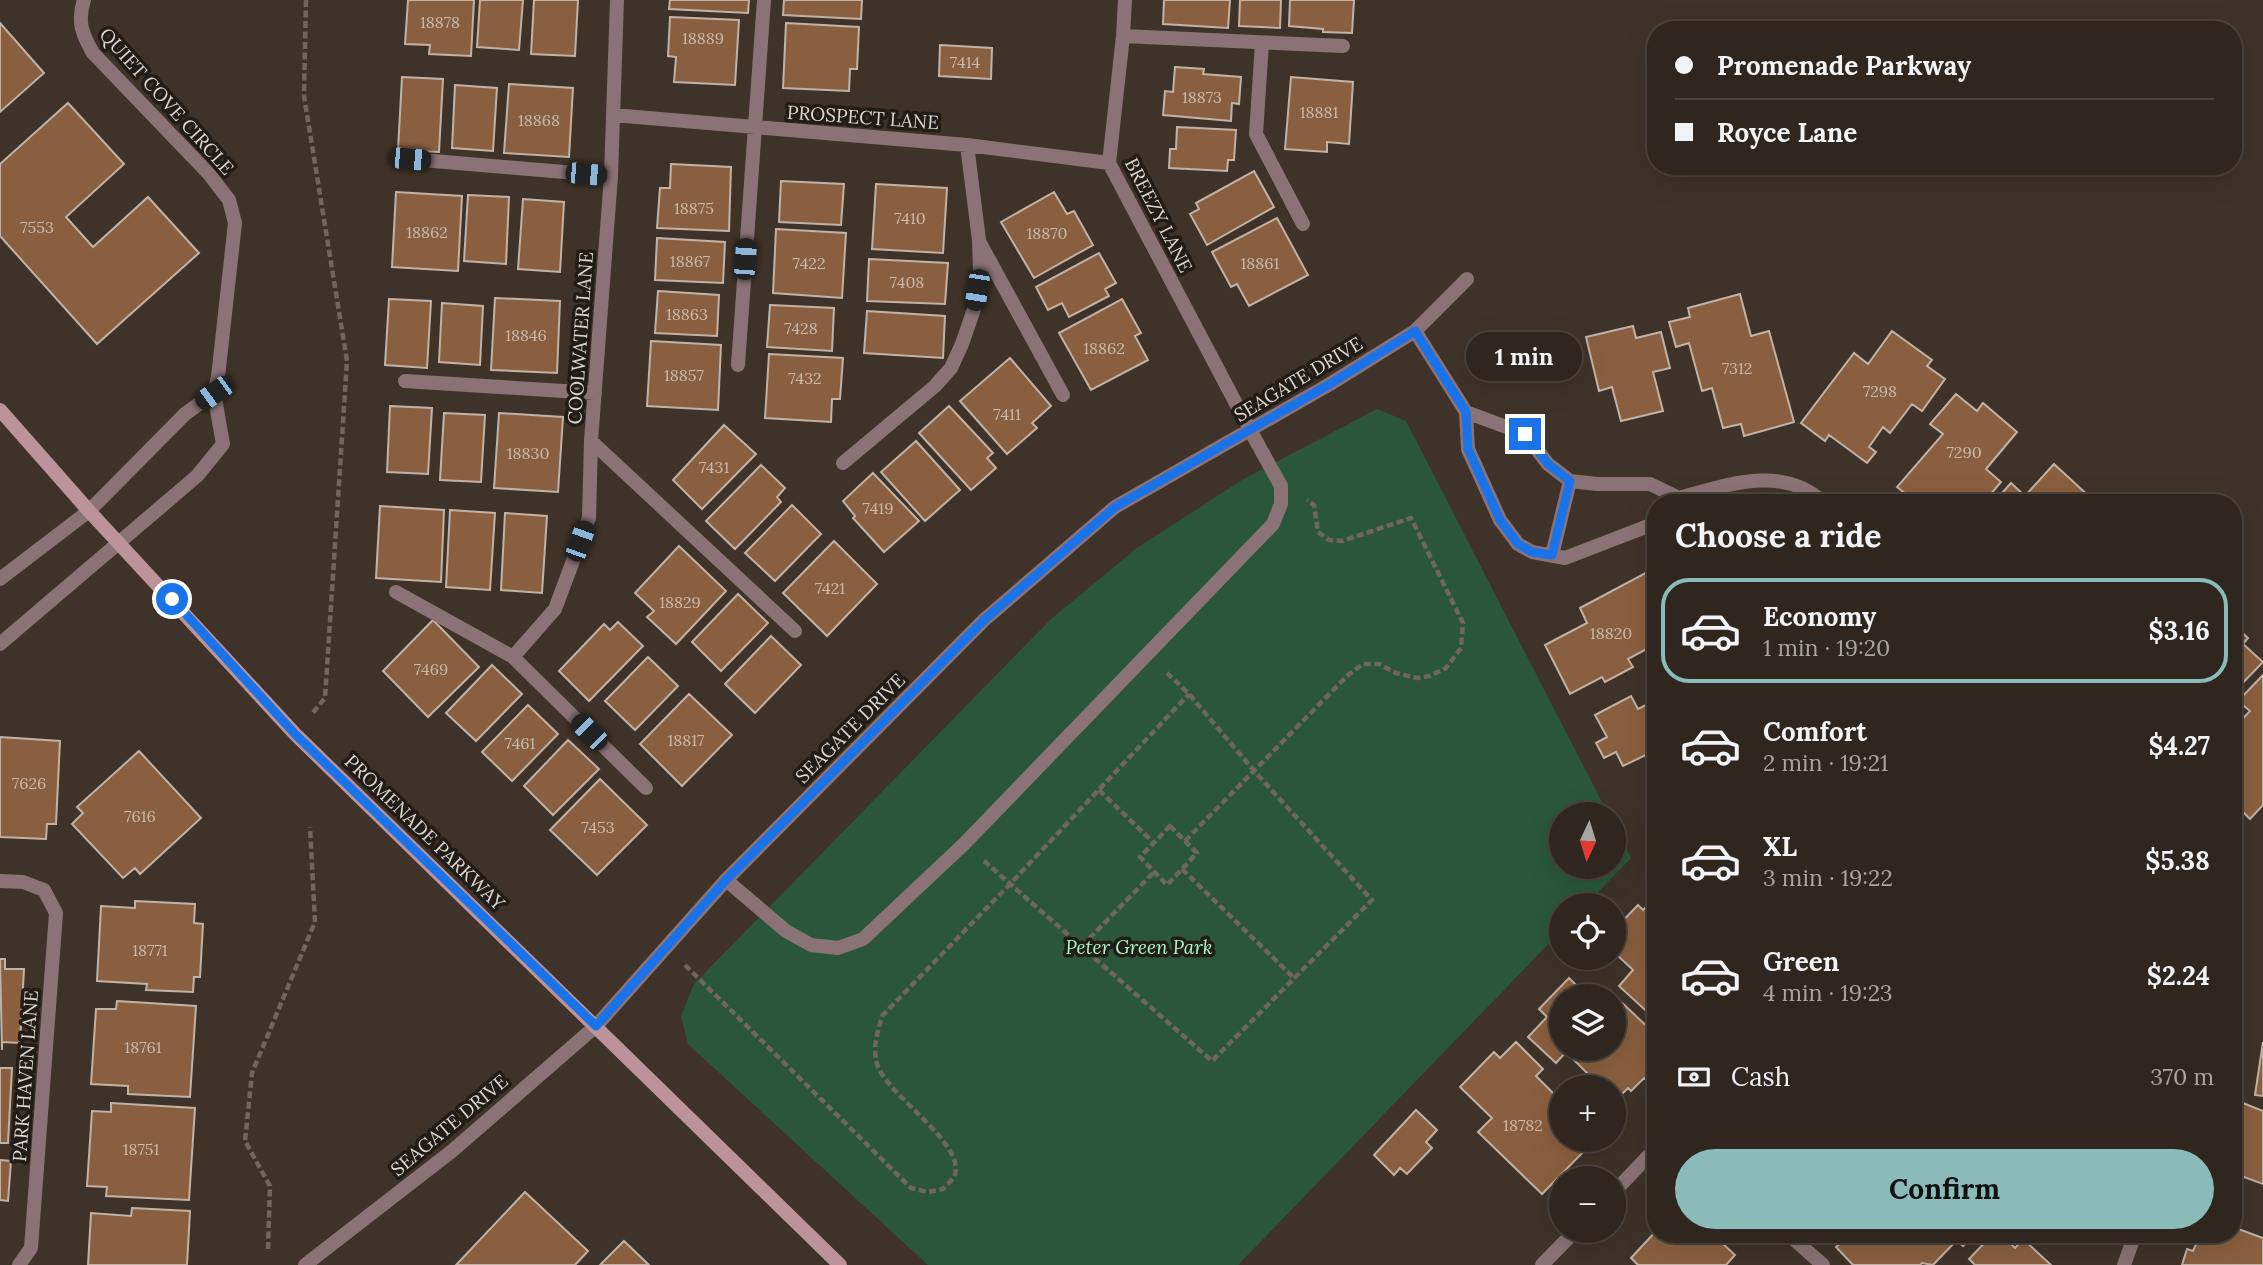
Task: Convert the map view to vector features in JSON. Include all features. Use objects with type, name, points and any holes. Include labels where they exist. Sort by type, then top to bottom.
[{"type":"street","name":"QUIET COVE CIRCLE","points":[[0,644],[197,476],[223,444],[214,393],[235,223],[229,200],[209,174],[93,53],[81,33],[80,12],[84,0]]},
{"type":"street","name":"COOLWATER LANE","points":[[513,657],[555,609],[589,518],[591,441],[611,176],[617,0]]},
{"type":"street","points":[[738,365],[764,0]]},
{"type":"street","name":"BREEZY LANE","points":[[1125,0],[1109,163],[1281,486]]},
{"type":"street","points":[[1123,36],[1343,46]]},
{"type":"street","points":[[1262,43],[1256,134],[1303,224]]},
{"type":"street","name":"PROSPECT LANE","points":[[613,115],[967,145],[1109,163]]},
{"type":"street","points":[[842,463],[935,386],[951,368],[962,344],[974,309],[980,272],[979,240],[967,145]]},
{"type":"street","points":[[410,159],[611,176]]},
{"type":"street","points":[[979,240],[1063,395]]},
{"type":"street","name":"SEAGATE DRIVE","points":[[305,1265],[452,1151],[596,1026],[726,880],[984,620],[1115,507],[1415,331],[1467,279]]},
{"type":"street","points":[[1415,331],[1466,412],[1468,449],[1500,520],[1518,544],[1532,552],[1565,558],[1647,526]]},
{"type":"street","points":[[405,381],[595,393]]},
{"type":"street","points":[[0,579],[89,511],[185,414],[214,393]]},
{"type":"street","name":"PROMENADE PARKWAY","points":[[0,410],[89,511],[295,734],[840,1265]]},
{"type":"street","points":[[1466,412],[1525,434],[1548,464],[1570,481],[1650,484],[1667,494]]},
{"type":"street","points":[[591,441],[795,631]]},
{"type":"street","points":[[1700,494],[1739,481],[1778,480],[1814,494]]},
{"type":"street","points":[[1552,555],[1570,481]]},
{"type":"street","points":[[726,880],[786,931],[811,945],[838,948],[863,939],[964,844],[1273,524],[1281,504],[1281,486]]},
{"type":"street","points":[[396,592],[513,657],[646,788]]},
{"type":"street","name":"PARK HAVEN LANE","points":[[0,881],[23,882],[44,890],[57,913],[31,1248],[19,1265]]},
{"type":"street","points":[[1626,1180],[1647,1158]]},
{"type":"street","points":[[1542,1265],[1563,1243]]},
{"type":"street","points":[[1798,1243],[1823,1265]]},
{"type":"street","points":[[2124,1265],[2132,1243]]},
{"type":"path","points":[[295,734],[325,698],[347,361],[304,96],[306,0]]},
{"type":"path","points":[[1185,841],[1348,675],[1363,664],[1379,664],[1396,673],[1418,678],[1430,676],[1446,668],[1461,648],[1463,623],[1411,517],[1342,541],[1329,540],[1318,532],[1314,505],[1281,486]]},
{"type":"path","points":[[964,844],[1212,1060],[1372,900],[1255,772],[1189,694],[1147,653]]},
{"type":"path","points":[[667,947],[911,1188],[929,1192],[943,1189],[955,1175],[955,1160],[948,1146],[887,1083],[877,1065],[874,1044],[883,1016],[1189,694]]},
{"type":"path","points":[[1099,790],[1154,843]]},
{"type":"path","points":[[268,1249],[270,1186],[245,1140],[251,1073],[315,922],[310,827]]},
{"type":"path","points":[[1170,827],[1185,841],[1198,853],[1167,886],[1140,858],[1170,827]]},
{"type":"path","points":[[1182,869],[1294,978]]},
{"type":"path","points":[[1082,946],[1154,872]]},
{"type":"green space","name":"Peter Green Park","points":[[1377,409],[1406,421],[1602,802],[1549,802],[1549,879],[1611,879],[1597,893],[1549,893],[1549,943],[1238,1265],[928,1265],[688,1044],[681,1016],[694,984],[1051,619],[1137,548],[1242,480]]},
{"type":"green space","name":"Peter Green Park","points":[[1626,848],[1631,858],[1626,863]]},
{"type":"building","points":[[408,0],[474,0],[471,56],[429,54],[430,45],[405,44]]},
{"type":"building","points":[[480,0],[523,0],[519,50],[477,47]]},
{"type":"building","points":[[534,0],[578,0],[575,56],[531,54]]},
{"type":"building","points":[[670,0],[749,0],[748,13],[669,9]]},
{"type":"building","points":[[784,0],[862,0],[861,19],[783,15]]},
{"type":"building","points":[[1164,0],[1230,0],[1228,28],[1163,24]]},
{"type":"building","points":[[1240,0],[1281,0],[1280,28],[1239,26]]},
{"type":"building","points":[[1290,0],[1354,0],[1352,33],[1323,32],[1323,29],[1289,26]]},
{"type":"building","points":[[670,17],[739,20],[735,85],[674,82],[676,57],[668,56]]},
{"type":"building","points":[[0,23],[44,73],[0,112]]},
{"type":"building","points":[[786,23],[859,27],[857,69],[850,69],[849,91],[783,88]]},
{"type":"building","points":[[940,45],[992,48],[991,79],[939,76]]},
{"type":"building","points":[[1175,67],[1204,69],[1203,74],[1241,77],[1239,104],[1232,103],[1231,121],[1163,115],[1165,91],[1173,92]]},
{"type":"building","points":[[402,77],[443,79],[439,152],[398,150]]},
{"type":"building","points":[[1291,77],[1353,82],[1349,144],[1327,142],[1327,152],[1285,149]]},
{"type":"building","points":[[509,84],[573,88],[569,157],[504,153]]},
{"type":"building","points":[[455,85],[497,88],[493,151],[452,148]]},
{"type":"building","points":[[68,103],[124,164],[66,217],[93,247],[148,197],[199,253],[97,344],[0,236],[0,164]]},
{"type":"building","points":[[1177,127],[1236,130],[1234,160],[1228,160],[1227,171],[1169,168],[1170,149],[1176,149]]},
{"type":"building","points":[[671,164],[731,167],[729,231],[657,228],[660,188],[670,188]]},
{"type":"building","points":[[1254,171],[1274,207],[1207,245],[1190,214],[1199,209],[1196,203]]},
{"type":"building","points":[[781,181],[844,184],[841,225],[779,222]]},
{"type":"building","points":[[876,184],[947,188],[943,253],[872,249]]},
{"type":"building","points":[[396,192],[462,196],[458,271],[392,267]]},
{"type":"building","points":[[1054,192],[1067,214],[1074,211],[1093,245],[1034,278],[1001,222]]},
{"type":"building","points":[[468,195],[509,197],[506,264],[464,261]]},
{"type":"building","points":[[523,199],[564,202],[560,272],[518,269]]},
{"type":"building","points":[[1277,218],[1308,275],[1249,306],[1237,284],[1231,287],[1212,252]]},
{"type":"building","points":[[776,229],[846,233],[842,298],[773,293]]},
{"type":"building","points":[[657,238],[725,242],[723,283],[655,280]]},
{"type":"building","points":[[1099,253],[1116,283],[1105,289],[1109,296],[1069,317],[1062,303],[1048,310],[1036,287]]},
{"type":"building","points":[[869,259],[948,263],[945,304],[867,301]]},
{"type":"building","points":[[658,291],[719,295],[717,336],[655,333]]},
{"type":"building","points":[[1740,294],[1751,336],[1769,331],[1794,422],[1744,436],[1741,424],[1723,428],[1712,388],[1702,391],[1689,343],[1676,347],[1669,322],[1690,317],[1688,308]]},
{"type":"building","points":[[495,298],[560,301],[557,373],[491,370]]},
{"type":"building","points":[[389,299],[431,301],[427,368],[385,365]]},
{"type":"building","points":[[1122,299],[1141,333],[1135,336],[1148,360],[1091,390],[1059,333]]},
{"type":"building","points":[[442,303],[483,306],[480,365],[439,362]]},
{"type":"building","points":[[770,305],[834,308],[832,351],[767,347]]},
{"type":"building","points":[[867,311],[945,316],[943,358],[864,353]]},
{"type":"building","points":[[1633,326],[1636,338],[1661,332],[1670,368],[1653,372],[1663,411],[1621,421],[1612,387],[1599,391],[1586,337]]},
{"type":"building","points":[[1892,331],[1932,360],[1927,366],[1945,379],[1922,411],[1912,404],[1890,433],[1883,427],[1869,447],[1876,452],[1867,463],[1829,435],[1825,441],[1801,423],[1854,353],[1868,364]]},
{"type":"building","points":[[651,341],[721,345],[718,410],[647,406]]},
{"type":"building","points":[[769,354],[843,358],[840,399],[832,399],[831,422],[765,418]]},
{"type":"building","points":[[1010,358],[1051,406],[1032,423],[1037,428],[1007,454],[960,401]]},
{"type":"building","points":[[1956,394],[1977,411],[1983,403],[2017,432],[1986,469],[2001,482],[1991,494],[1906,494],[1897,487],[1943,434],[1930,424]]},
{"type":"building","points":[[390,406],[432,408],[428,474],[387,472]]},
{"type":"building","points":[[949,406],[993,453],[987,458],[996,468],[971,490],[919,433]]},
{"type":"building","points":[[444,413],[485,415],[481,482],[440,480]]},
{"type":"building","points":[[499,413],[563,417],[558,492],[494,488]]},
{"type":"building","points":[[724,425],[756,454],[702,509],[673,480]]},
{"type":"building","points":[[916,441],[960,490],[925,521],[881,472]]},
{"type":"building","points":[[2054,464],[2087,494],[2027,494]]},
{"type":"building","points":[[761,465],[785,488],[777,497],[781,502],[735,549],[706,521]]},
{"type":"building","points":[[873,473],[919,521],[884,552],[853,518],[855,516],[843,501]]},
{"type":"building","points":[[2011,483],[2023,494],[2001,494]]},
{"type":"building","points":[[792,505],[821,534],[775,581],[745,553]]},
{"type":"building","points":[[380,506],[444,510],[441,582],[376,578]]},
{"type":"building","points":[[450,510],[495,513],[490,590],[446,587]]},
{"type":"building","points":[[505,513],[547,516],[542,593],[501,590]]},
{"type":"building","points":[[834,541],[877,584],[827,636],[783,593]]},
{"type":"building","points":[[679,546],[726,591],[676,644],[647,617],[654,611],[635,593]]},
{"type":"building","points":[[1647,572],[1647,649],[1628,659],[1633,667],[1605,682],[1602,677],[1570,694],[1545,645],[1587,623],[1580,608]]},
{"type":"building","points":[[738,594],[768,623],[721,671],[692,642]]},
{"type":"building","points":[[433,620],[479,667],[428,717],[383,671]]},
{"type":"building","points":[[618,622],[643,646],[589,701],[559,671],[604,624],[610,630]]},
{"type":"building","points":[[2242,632],[2248,638],[2243,644],[2263,662],[2242,684]]},
{"type":"building","points":[[771,636],[801,665],[755,713],[725,684]]},
{"type":"building","points":[[648,657],[678,686],[635,730],[605,701]]},
{"type":"building","points":[[492,665],[522,694],[476,741],[446,713]]},
{"type":"building","points":[[2263,675],[2263,805],[2250,819],[2242,811],[2242,719],[2250,711],[2242,704],[2242,697]]},
{"type":"building","points":[[689,694],[732,735],[682,786],[640,744]]},
{"type":"building","points":[[1631,696],[1638,709],[1647,704],[1647,754],[1623,766],[1616,752],[1604,758],[1596,743],[1607,737],[1595,715]]},
{"type":"building","points":[[528,705],[558,734],[512,781],[482,752]]},
{"type":"building","points":[[0,737],[60,741],[56,824],[47,824],[46,839],[0,837]]},
{"type":"building","points":[[568,740],[599,769],[553,815],[524,786]]},
{"type":"building","points":[[139,751],[201,818],[140,874],[135,868],[123,878],[72,824],[83,813],[77,807]]},
{"type":"building","points":[[600,779],[647,825],[597,875],[550,830]]},
{"type":"building","points":[[135,901],[195,904],[194,923],[203,924],[200,977],[194,977],[193,992],[146,990],[147,984],[97,981],[101,906],[135,908]]},
{"type":"building","points":[[1638,905],[1643,910],[1647,906],[1647,1012],[1626,992],[1626,984],[1621,984],[1633,970],[1626,963],[1626,918]]},
{"type":"building","points":[[0,959],[5,959],[5,969],[24,969],[20,1043],[2,1042],[2,1050]]},
{"type":"building","points":[[1569,978],[1575,984],[1563,984]]},
{"type":"building","points":[[1549,999],[1549,1056],[1528,1037],[1547,1017],[1539,1009]]},
{"type":"building","points":[[117,1001],[196,1006],[190,1097],[128,1094],[128,1086],[91,1084],[96,1009],[116,1009]]},
{"type":"building","points":[[1626,1006],[1647,1026],[1647,1080],[1644,1078],[1631,1091],[1628,1088],[1626,1090],[1626,1075],[1589,1075],[1575,1061],[1626,1061]]},
{"type":"building","points":[[1516,1042],[1543,1069],[1536,1076],[1549,1089],[1549,1152],[1583,1152],[1569,1166],[1549,1166],[1549,1187],[1542,1194],[1478,1132],[1492,1118],[1460,1087],[1494,1052],[1500,1058]]},
{"type":"building","points":[[2263,1042],[2263,1096],[2255,1095]]},
{"type":"building","points":[[0,1068],[12,1068],[8,1143],[0,1143]]},
{"type":"building","points":[[111,1103],[195,1108],[189,1200],[106,1196],[107,1187],[87,1186],[92,1111],[111,1112]]},
{"type":"building","points":[[2243,1103],[2263,1111],[2263,1184],[2242,1176]]},
{"type":"building","points":[[1416,1110],[1437,1130],[1426,1142],[1432,1148],[1407,1174],[1400,1168],[1394,1175],[1374,1155]]},
{"type":"building","points":[[0,1160],[11,1161],[8,1201],[0,1200]]},
{"type":"building","points":[[525,1192],[588,1251],[575,1265],[456,1265]]},
{"type":"building","points":[[132,1208],[190,1211],[187,1265],[88,1265],[91,1213],[131,1216]]},
{"type":"building","points":[[2242,1230],[2263,1238],[2263,1265],[2182,1265],[2187,1249],[2193,1251],[2196,1243],[2242,1243]]},
{"type":"building","points":[[624,1241],[649,1265],[600,1265]]},
{"type":"building","points":[[1647,1241],[1647,1243],[1722,1243],[1735,1255],[1726,1265],[1638,1265],[1631,1258]]},
{"type":"building","points":[[1840,1243],[1954,1243],[1933,1265],[1853,1265],[1836,1247]]},
{"type":"building","points":[[1984,1243],[2010,1243],[2015,1248],[2019,1243],[2027,1243],[2051,1265],[1975,1265],[1969,1259]]},
{"type":"route","points":[[172,599],[295,734],[596,1026],[726,880],[984,620],[1115,507],[1330,384],[1415,331],[1466,412],[1468,449],[1500,520],[1518,544],[1532,552],[1552,555],[1570,481],[1548,464],[1525,434]]}]
